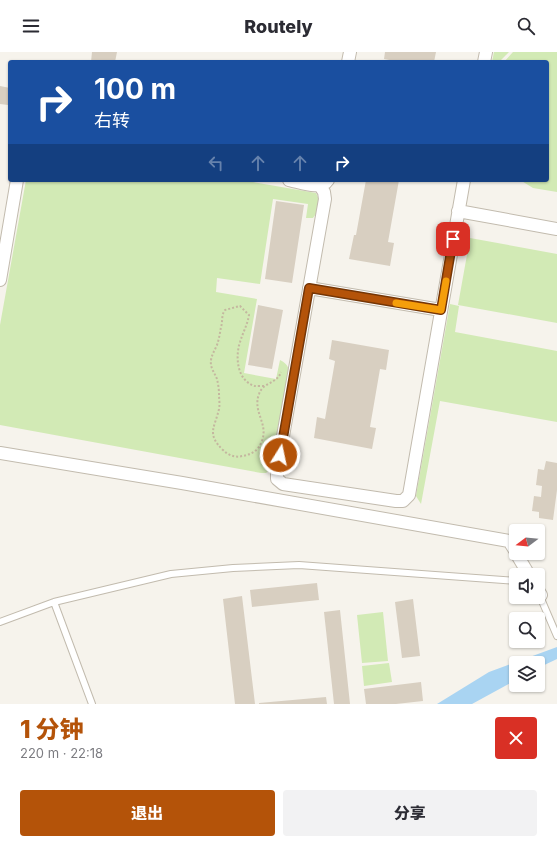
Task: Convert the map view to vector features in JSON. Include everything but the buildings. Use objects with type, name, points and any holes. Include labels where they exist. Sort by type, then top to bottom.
[{"type":"street","points":[[0,280],[18,182]]},
{"type":"street","points":[[312,182],[324,183],[325,199],[277,470],[277,479],[283,484],[396,501],[403,501],[409,495],[464,182]]},
{"type":"street","points":[[458,211],[557,229]]},
{"type":"street","points":[[309,288],[441,310]]},
{"type":"street","points":[[0,453],[509,541]]},
{"type":"lane","points":[[0,622],[54,602],[171,574],[233,568],[299,565],[509,580]]},
{"type":"lane","points":[[54,602],[92,704]]},
{"type":"lane","points":[[544,604],[557,636]]},
{"type":"path","points":[[264,386],[260,391],[257,406],[265,435],[261,445],[257,450],[251,453],[234,457],[225,452],[219,446],[214,438],[212,430],[219,404],[217,380],[211,365],[212,356],[220,335],[222,314],[224,310],[240,306],[249,315],[246,327],[239,343],[237,356],[241,375],[247,382],[254,386],[264,386],[272,383],[280,377],[283,366]]},
{"type":"green space","points":[[494,52],[509,52],[501,60],[492,60]]},
{"type":"green space","points":[[513,52],[557,52],[557,192],[533,188],[523,182],[549,182],[549,60],[506,60]]},
{"type":"green space","points":[[26,182],[253,182],[316,193],[319,200],[320,203],[317,212],[313,218],[306,218],[308,204],[273,199],[260,284],[217,278],[216,292],[257,299],[244,373],[276,379],[280,360],[287,365],[290,372],[271,468],[266,473],[0,425],[0,325]]},
{"type":"green space","points":[[470,238],[557,254],[557,323],[458,305]]},
{"type":"green space","points":[[450,304],[459,306],[455,332],[557,351],[557,422],[440,401],[421,504],[416,496]]},
{"type":"green space","points":[[383,612],[388,661],[362,663],[357,615]]},
{"type":"green space","points":[[389,663],[392,682],[364,686],[362,666]]},
{"type":"water","points":[[557,647],[557,659],[545,665],[545,656],[533,656]]},
{"type":"water","points":[[509,665],[509,684],[472,704],[437,704],[489,672]]},
{"type":"slow traffic","points":[[396,303],[441,310],[446,281]]},
{"type":"route","points":[[280,455],[309,288],[441,310],[453,239]]}]
